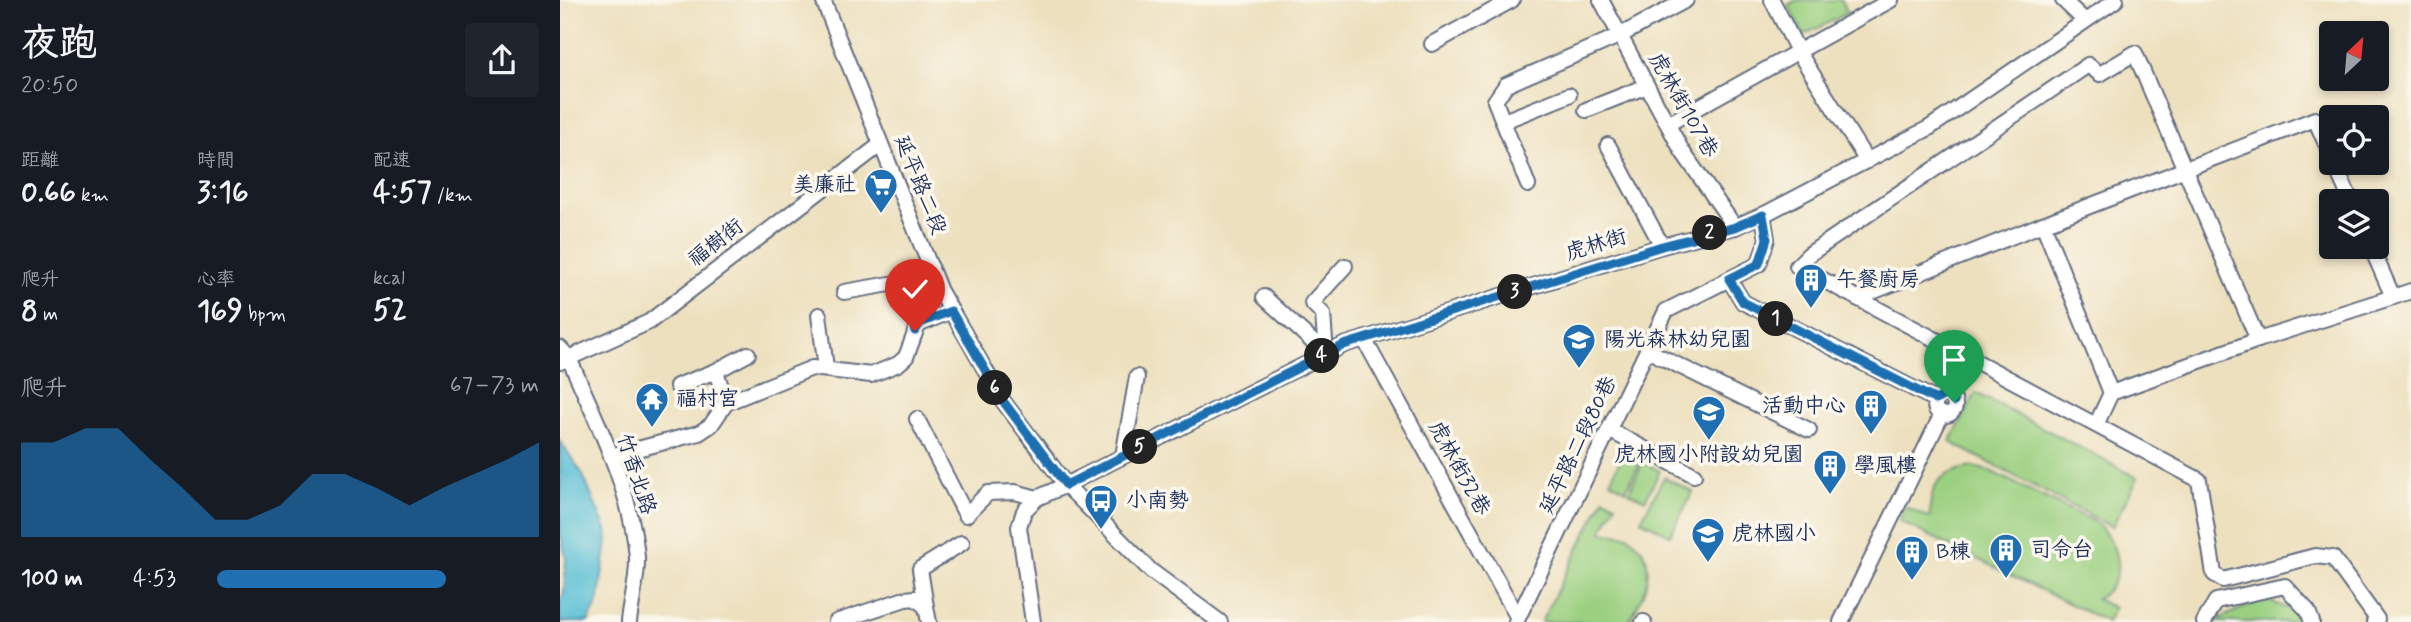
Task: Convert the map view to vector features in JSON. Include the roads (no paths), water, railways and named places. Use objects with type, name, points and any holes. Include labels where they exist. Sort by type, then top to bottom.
[{"type":"street","name":"延平路二段","points":[[823,0],[931,267],[951,311],[1003,401],[1066,485],[1151,571],[1220,622]]},
{"type":"street","points":[[1432,44],[1512,0]]},
{"type":"street","name":"虎林街107巷","points":[[1601,0],[1682,151],[1735,227]]},
{"type":"street","points":[[1528,185],[1495,101],[1506,85],[1621,35],[1686,0]]},
{"type":"street","points":[[1772,0],[1799,53],[1867,161]]},
{"type":"street","points":[[1668,124],[1891,0]]},
{"type":"street","points":[[2063,0],[2084,20]]},
{"type":"street","name":"虎林街","points":[[1037,498],[1344,345],[1662,246],[1735,227],[1763,215],[1929,128],[2116,0]]},
{"type":"street","points":[[2258,340],[2135,52],[2099,74],[2088,65],[1808,255],[1797,266],[2199,480],[2214,574],[2223,580],[2315,556],[2333,558],[2377,619],[2374,622]]},
{"type":"street","points":[[1586,110],[1647,86]]},
{"type":"street","points":[[1504,121],[1569,95]]},
{"type":"street","points":[[1857,298],[2315,119],[2319,128]]},
{"type":"street","name":"福樹街","points":[[563,356],[649,322],[880,145]]},
{"type":"street","points":[[1608,145],[1662,246]]},
{"type":"street","name":"延平路二段80巷","points":[[1517,620],[1667,312],[1759,264],[1767,239],[1763,215]]},
{"type":"street","points":[[2043,224],[2111,393]]},
{"type":"street","points":[[2376,259],[2393,297]]},
{"type":"street","points":[[1326,354],[1323,314],[1312,303],[1345,266]]},
{"type":"street","points":[[844,292],[896,283],[931,267]]},
{"type":"street","points":[[1729,279],[1743,302],[1939,407],[1841,622]]},
{"type":"street","points":[[2096,425],[2111,393],[2258,340],[2411,291]]},
{"type":"street","points":[[1264,297],[1326,354]]},
{"type":"street","points":[[611,456],[699,433],[711,425],[726,403],[812,368],[866,376],[898,364],[906,357],[918,326],[951,311]]},
{"type":"street","points":[[819,315],[826,368]]},
{"type":"street","name":"虎林街32巷","points":[[1364,339],[1517,620]]},
{"type":"street","points":[[1647,350],[1809,430]]},
{"type":"street","points":[[677,386],[748,355]]},
{"type":"street","name":"竹香北路","points":[[563,356],[611,456],[629,510],[637,560],[629,622]]},
{"type":"street","points":[[716,371],[726,403]]},
{"type":"street","points":[[1123,456],[1137,377]]},
{"type":"street","points":[[917,419],[966,516],[988,493],[1015,492],[1037,498],[1024,511],[1019,527],[1033,622]]},
{"type":"street","points":[[1609,430],[1694,475]]},
{"type":"street","points":[[929,622],[920,569],[962,543]]},
{"type":"street","points":[[2204,622],[2216,601],[2285,586],[2308,611],[2312,622]]},
{"type":"street","points":[[835,622],[905,599],[915,598],[926,607]]},
{"type":"water","points":[[560,441],[582,473],[608,535],[598,603],[588,622],[560,622],[566,559],[560,532]]},
{"type":"place","name":"美廉社","points":[[881,215]]},
{"type":"place","name":"午餐廚房","points":[[1811,310]]},
{"type":"place","name":"陽光森林幼兒園","points":[[1579,370]]},
{"type":"place","name":"福村宮","points":[[652,429]]},
{"type":"place","name":"活動中心","points":[[1871,436]]},
{"type":"place","name":"虎林國小附設幼兒園","points":[[1709,442]]},
{"type":"place","name":"學風樓","points":[[1830,496]]},
{"type":"place","name":"小南勢","points":[[1101,531]]},
{"type":"place","name":"虎林國小","points":[[1708,564]]},
{"type":"place","name":"司令台","points":[[2006,580]]},
{"type":"place","name":"B棟","points":[[1912,582]]}]
